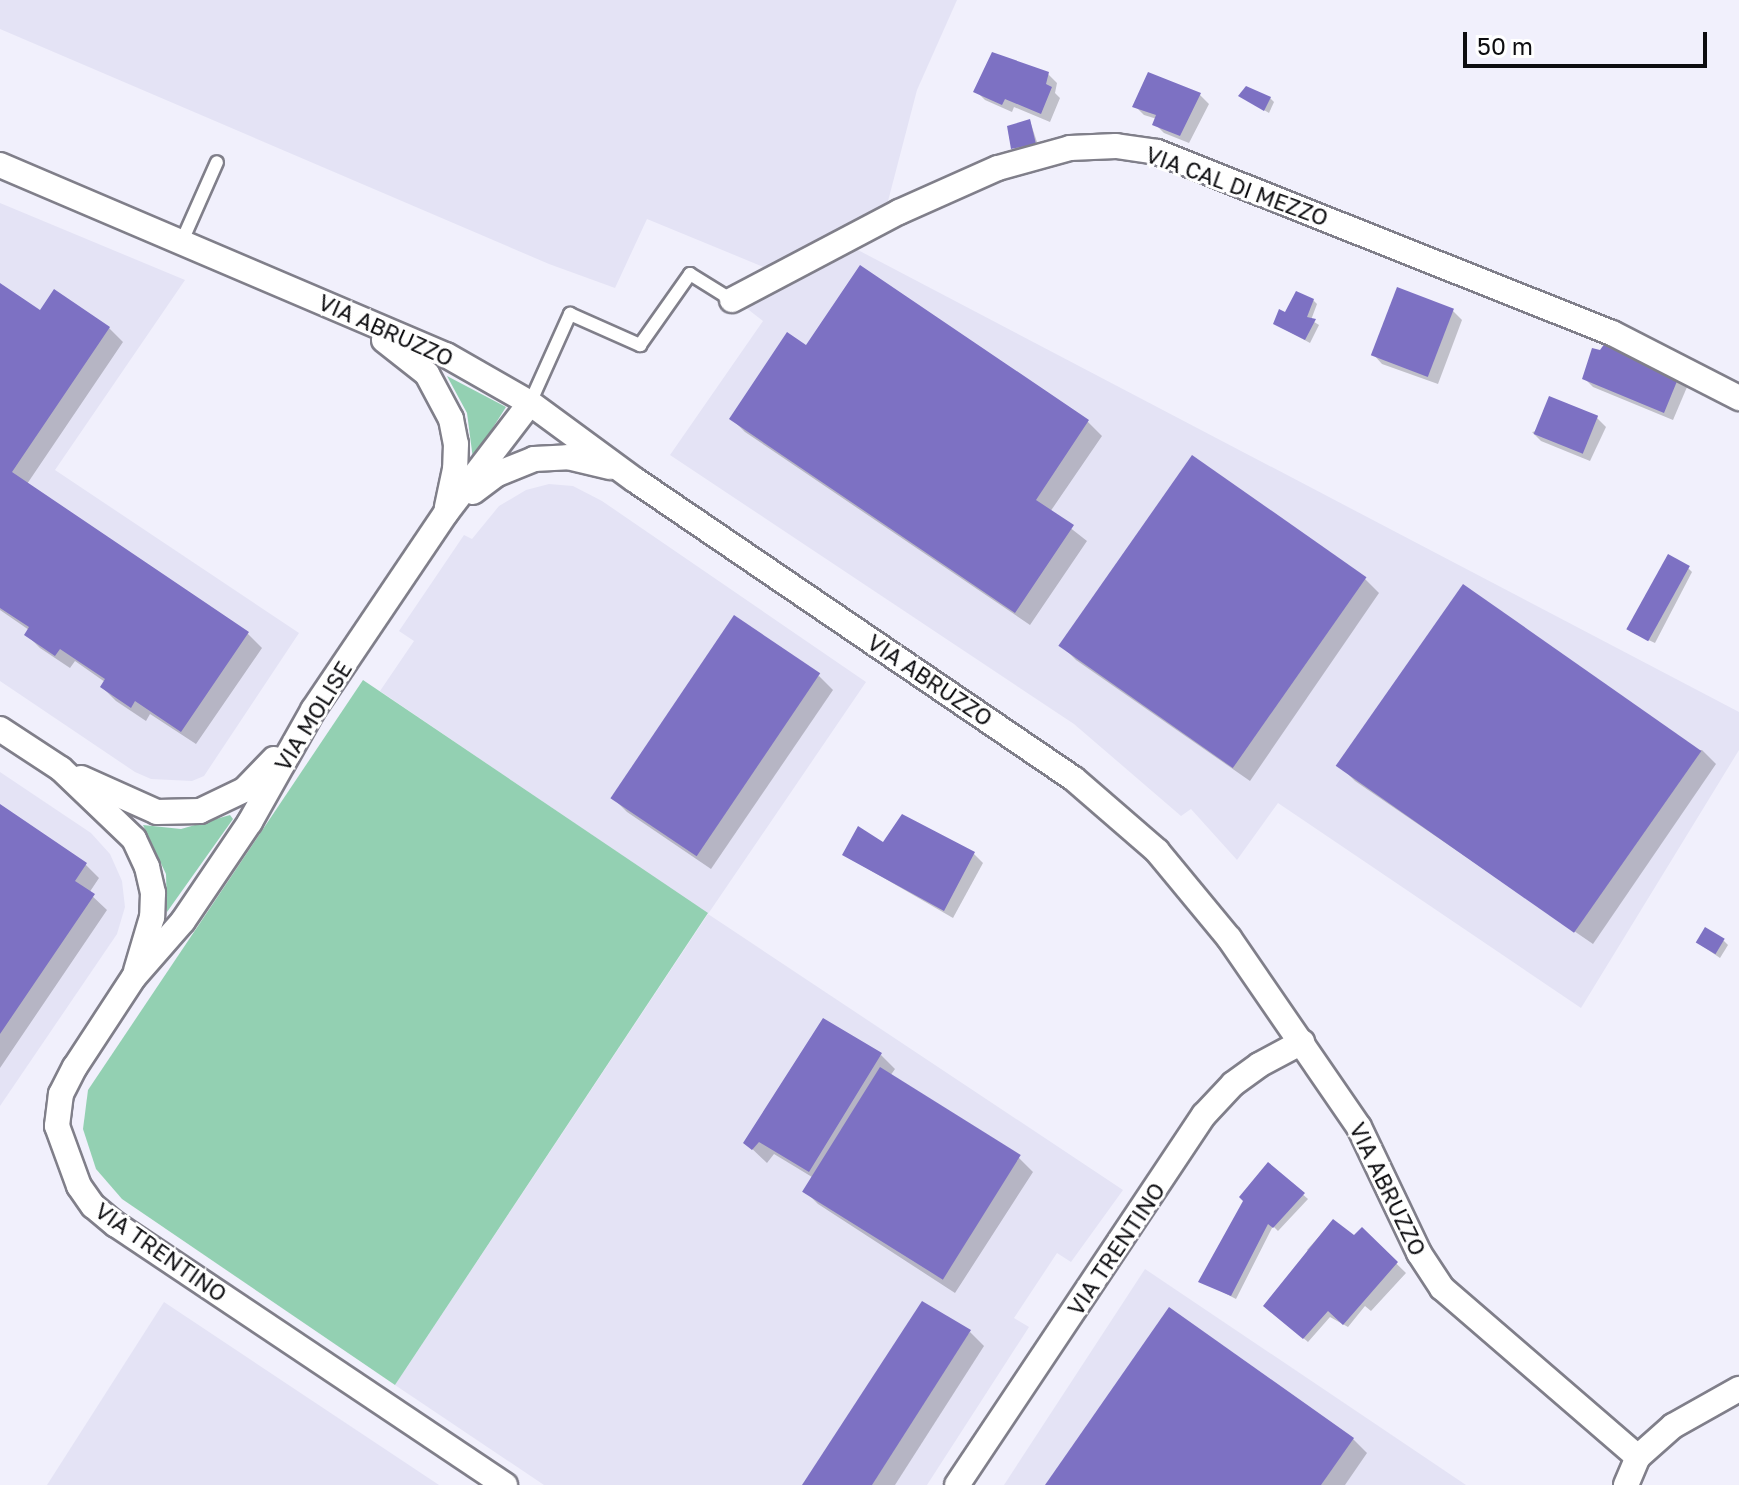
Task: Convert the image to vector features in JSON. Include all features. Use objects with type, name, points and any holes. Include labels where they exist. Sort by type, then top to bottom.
[{"type":"street","name":"VIA CAL DI MEZZO","points":[[732,300],[899,212],[985,174],[1070,148],[1116,146],[1157,152],[1612,333],[1739,398]]},
{"type":"street","name":"VIA ABRUZZO","points":[[0,165],[446,355],[530,403],[622,471],[1019,740],[1115,811],[1157,851],[1205,906],[1302,1042],[1359,1127],[1419,1253],[1442,1288],[1638,1457]]},
{"type":"street","name":"VIA MOLISE","points":[[343,311],[402,352],[427,374],[441,395],[456,444],[446,513]]},
{"type":"street","name":"VIA MOLISE","points":[[183,921],[250,822],[313,710],[446,513],[530,403]]},
{"type":"street","name":"VIA MOLISE","points":[[446,513],[497,474],[534,459],[568,457],[622,471]]},
{"type":"street","points":[[61,769],[157,812],[200,811],[244,790],[313,710]]},
{"type":"street","points":[[0,729],[61,769],[118,820],[134,839],[147,867],[153,893],[152,917],[134,977]]},
{"type":"street","name":"VIA TRENTINO","points":[[183,921],[134,977],[61,1094],[59,1134],[79,1186],[93,1206],[116,1225],[505,1485]]},
{"type":"street","name":"VIA TRENTINO","points":[[957,1485],[1204,1115],[1250,1071],[1302,1042]]},
{"type":"street","points":[[1626,1485],[1638,1457],[1673,1426],[1739,1389]]},
{"type":"lane","points":[[182,241],[217,162]]},
{"type":"lane","points":[[530,403],[570,314],[640,345],[690,274],[732,300]]},
{"type":"shaded area","points":[[0,0],[957,0],[917,90],[887,205],[766,268],[647,219],[615,288],[549,264],[0,29]]},
{"type":"shaded area","points":[[0,203],[185,280],[55,470],[299,633],[204,776],[192,781],[151,779],[135,772],[0,681]]},
{"type":"shaded area","points":[[856,249],[1739,712],[1739,750],[1581,1008],[1278,803],[1237,860],[1191,809],[1181,816],[1074,724],[670,455],[763,321],[745,307]]},
{"type":"shaded area","points":[[549,484],[573,486],[602,501],[866,682],[708,914],[380,691],[414,641],[399,631],[464,535],[472,539],[499,506],[526,490]]},
{"type":"shaded area","points":[[0,772],[91,833],[110,854],[122,881],[125,907],[117,934],[0,1106]]},
{"type":"shaded area","points":[[708,914],[1123,1190],[1071,1262],[1057,1253],[1014,1318],[1029,1327],[927,1485],[544,1485],[395,1385]]},
{"type":"shaded area","points":[[1145,1269],[1466,1485],[1004,1485]]},
{"type":"shaded area","points":[[164,1302],[439,1485],[47,1485]]},
{"type":"green space","points":[[447,376],[506,407],[473,459],[467,413]]},
{"type":"green space","points":[[363,680],[708,913],[395,1385],[122,1199],[96,1169],[83,1129],[88,1090]]},
{"type":"green space","points":[[230,815],[233,819],[167,912],[166,874],[143,825],[181,829]]},
{"type":"building","points":[[992,52],[1049,72],[1046,84],[1052,87],[1041,114],[1005,99],[1002,105],[973,92]]},
{"type":"building","points":[[1148,72],[1201,93],[1180,136],[1152,125],[1156,115],[1132,107]]},
{"type":"building","points":[[1246,86],[1271,97],[1264,111],[1238,96]]},
{"type":"building","points":[[1030,119],[1036,144],[1011,149],[1007,126]]},
{"type":"building","points":[[860,265],[1089,420],[1036,500],[1074,525],[1015,613],[729,419],[787,332],[806,345]]},
{"type":"building","points":[[0,283],[40,310],[54,289],[110,327],[12,472],[249,632],[181,732],[135,701],[131,708],[100,687],[105,679],[60,649],[55,656],[24,635],[29,627],[0,608]]},
{"type":"building","points":[[1397,287],[1454,309],[1428,377],[1371,355]]},
{"type":"building","points":[[1296,291],[1314,299],[1307,317],[1316,319],[1305,340],[1273,324],[1279,309],[1285,312]]},
{"type":"building","points":[[1610,336],[1682,369],[1664,413],[1582,379],[1592,348],[1600,350]]},
{"type":"building","points":[[1549,396],[1598,416],[1583,454],[1534,434]]},
{"type":"building","points":[[1192,455],[1366,577],[1233,768],[1058,646]]},
{"type":"building","points":[[1668,554],[1690,566],[1648,641],[1626,629]]},
{"type":"building","points":[[1463,584],[1701,751],[1574,933],[1336,766]]},
{"type":"building","points":[[734,615],[820,673],[697,856],[610,798]]},
{"type":"building","points":[[0,804],[87,863],[75,881],[95,894],[0,1034]]},
{"type":"building","points":[[902,814],[975,852],[944,911],[842,855],[858,826],[883,842]]},
{"type":"building","points":[[1705,927],[1725,939],[1715,954],[1696,942]]},
{"type":"building","points":[[823,1018],[882,1053],[809,1172],[759,1142],[752,1150],[743,1143]]},
{"type":"building","points":[[880,1067],[1021,1155],[943,1280],[802,1192]]},
{"type":"building","points":[[1268,1162],[1305,1193],[1273,1228],[1268,1224],[1231,1296],[1198,1282],[1243,1201],[1239,1197]]},
{"type":"building","points":[[1333,1219],[1354,1235],[1362,1227],[1398,1262],[1343,1325],[1328,1311],[1303,1339],[1263,1306]]},
{"type":"building","points":[[922,1301],[971,1330],[872,1485],[802,1485]]},
{"type":"building","points":[[1169,1307],[1354,1438],[1321,1485],[1045,1485]]}]
